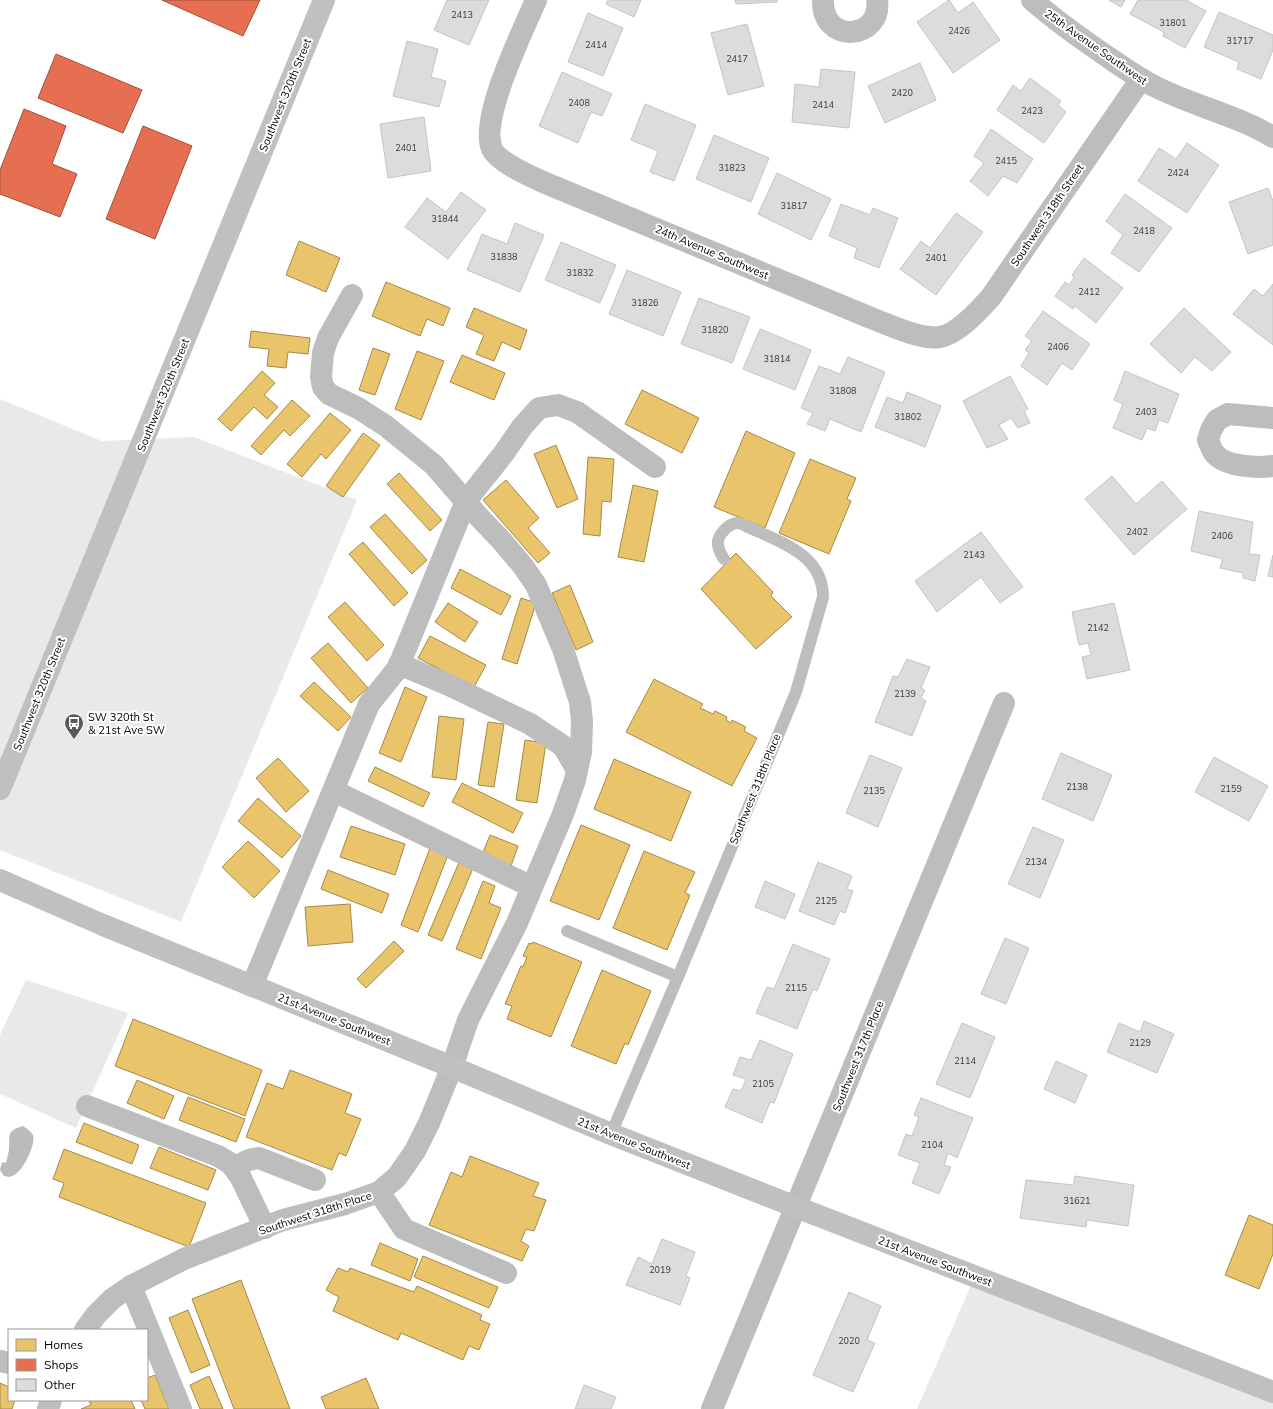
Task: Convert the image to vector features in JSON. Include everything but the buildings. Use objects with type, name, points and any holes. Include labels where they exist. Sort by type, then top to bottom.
[{"type":"main road","name":"Southwest 320th Street","points":[[0,789],[324,0]]},
{"type":"main road","name":"21st Avenue Southwest","points":[[0,880],[103,925],[452,1067],[611,1134],[1273,1392]]},
{"type":"street","name":"24th Avenue Southwest","points":[[536,0],[497,96],[490,124],[489,134],[492,149],[505,162],[550,185],[871,318],[917,334],[928,337],[940,337]]},
{"type":"street","points":[[823,0],[825,17],[830,24],[838,30],[846,32],[856,32],[864,29],[872,23],[878,5],[877,0]]},
{"type":"street","name":"25th Avenue Southwest","points":[[1032,0],[1086,42],[1141,79],[1179,97],[1238,119],[1273,137]]},
{"type":"street","name":"Southwest 318th Street","points":[[940,337],[956,329],[971,318],[991,297],[1141,79]]},
{"type":"street","name":"Southwest 318th Place","points":[[86,1329],[96,1315],[112,1299],[131,1286],[184,1259],[283,1220],[345,1204],[379,1192],[397,1177],[415,1151],[429,1123],[452,1067],[468,1020],[510,938],[563,814],[575,780],[581,752],[582,721],[580,702],[564,649],[536,585],[502,540],[434,465],[386,426],[358,408],[330,394],[323,387],[321,377],[323,353],[328,338],[352,295]]},
{"type":"street","points":[[252,986],[369,704],[400,664],[466,501],[504,453],[522,427],[539,408],[558,405],[577,412],[655,467]]},
{"type":"street","points":[[1273,418],[1228,414],[1218,420],[1211,430],[1208,440],[1216,455],[1224,460],[1247,466],[1273,466]]},
{"type":"street","points":[[400,664],[449,685],[530,724],[564,746],[577,770]]},
{"type":"street","name":"Southwest 317th Place","points":[[712,1409],[1004,703]]},
{"type":"street","points":[[334,791],[532,887]]},
{"type":"street","points":[[87,1106],[218,1156],[230,1163],[240,1176],[265,1228]]},
{"type":"street","points":[[236,1169],[243,1162],[250,1159],[259,1158],[315,1180]]},
{"type":"street","points":[[379,1192],[404,1229],[506,1273]]},
{"type":"street","points":[[131,1286],[181,1409]]},
{"type":"lane","name":"Southwest 318th Place","points":[[611,1134],[796,692],[823,597],[823,588],[820,577],[808,559],[800,552],[744,525],[737,523],[730,526],[722,533],[718,543],[720,552],[724,559]]},
{"type":"lane","points":[[567,931],[678,977]]},
{"type":"shaded area","points":[[0,399],[102,441],[194,437],[357,500],[181,922],[0,850]]},
{"type":"shaded area","points":[[26,980],[128,1013],[76,1128],[0,1094],[0,1035]]},
{"type":"shaded area","points":[[23,1126],[33,1135],[31,1150],[20,1170],[9,1177],[4,1176],[0,1170],[2,1162],[6,1163],[10,1134],[14,1130]]},
{"type":"shaded area","points":[[975,1276],[1273,1392],[1273,1409],[917,1409]]},
{"type":"place","name":"SW 320th St & 21st Ave SW","points":[[74,740]]}]
